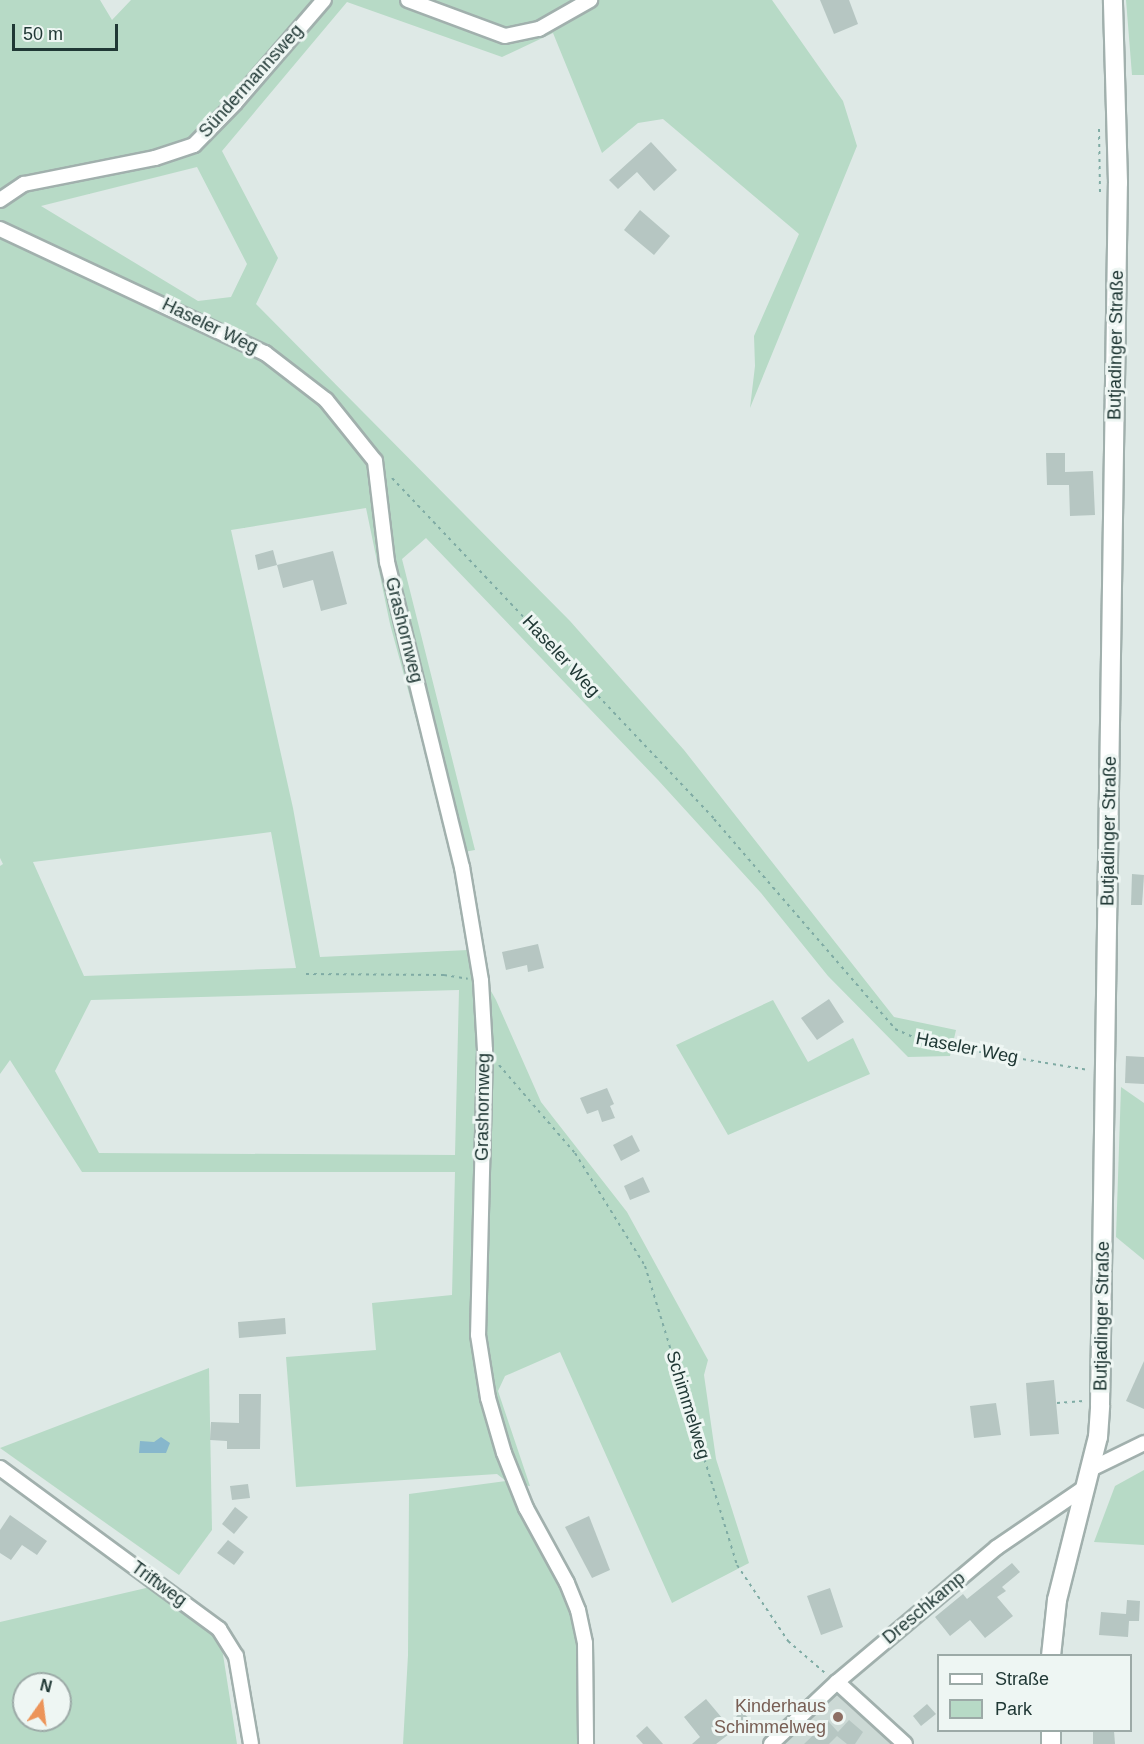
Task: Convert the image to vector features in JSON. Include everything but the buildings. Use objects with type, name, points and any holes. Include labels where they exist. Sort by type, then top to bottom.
[{"type":"street","name":"Sündermannsweg","points":[[0,200],[24,184],[155,158],[194,145],[235,104],[324,0]]},
{"type":"street","points":[[408,0],[505,36],[539,29],[590,0]]},
{"type":"street","name":"Butjadinger Straße","points":[[1051,1654],[1057,1600],[1098,1437],[1100,1405],[1097,1072],[1118,183],[1113,0]]},
{"type":"street","name":"Haseler Weg","points":[[0,229],[265,353],[326,400],[375,461]]},
{"type":"street","name":"Grashornweg","points":[[375,461],[387,562],[462,867],[481,981],[485,1050],[478,1335],[488,1398],[504,1453],[526,1508],[567,1583],[578,1610],[585,1643],[586,1744]]},
{"type":"street","name":"Dreschkamp","points":[[771,1744],[837,1682],[996,1548],[1089,1477],[1144,1443]]},
{"type":"street","name":"Triftweg","points":[[0,1468],[219,1629],[236,1656],[251,1744]]},
{"type":"street","points":[[837,1682],[905,1744]]},
{"type":"path","points":[[1099,125],[1100,195]]},
{"type":"path","name":"Haseler Weg","points":[[375,461],[714,819],[895,1029],[927,1043],[1097,1072]]},
{"type":"path","points":[[306,974],[444,975],[481,981]]},
{"type":"path","name":"Schimmelweg","points":[[485,1050],[575,1153],[645,1266],[737,1564],[788,1641],[837,1682]]},
{"type":"path","points":[[1089,1059],[1097,1072]]},
{"type":"path","points":[[1057,1403],[1084,1401]]},
{"type":"shaded area","name":"Kinderhaus Schimmelweg","points":[[836,1691],[898,1744],[781,1744]]},
{"type":"green space","points":[[0,0],[100,0],[112,20],[131,0],[772,0],[843,101],[857,146],[750,408],[755,366],[754,336],[799,234],[663,119],[638,123],[602,153],[553,33],[502,57],[347,2],[222,151],[278,258],[256,304],[570,621],[684,750],[894,1017],[956,1030],[950,1056],[908,1057],[828,976],[761,893],[658,780],[426,538],[402,559],[475,850],[453,854],[390,624],[366,508],[231,530],[293,808],[320,957],[468,950],[496,1000],[541,1102],[627,1212],[708,1360],[704,1375],[716,1459],[749,1563],[672,1603],[560,1352],[505,1376],[498,1391],[530,1486],[507,1483],[570,1602],[579,1645],[580,1744],[403,1744],[408,1655],[409,1494],[506,1481],[497,1474],[296,1487],[286,1357],[376,1350],[372,1303],[452,1295],[455,1172],[82,1172],[10,1060],[0,1074],[0,866],[3,864],[0,858]],"holes":[[[197,167],[247,264],[231,297],[198,301],[41,206]],[[271,832],[296,968],[84,976],[33,862]],[[459,990],[455,1155],[99,1153],[55,1071],[91,1000]]]},
{"type":"green space","points":[[1126,0],[1144,0],[1144,75],[1132,75]]},
{"type":"green space","points":[[773,1000],[808,1062],[853,1038],[870,1074],[728,1135],[676,1045]]},
{"type":"green space","points":[[1121,1087],[1144,1103],[1144,1260],[1116,1237]]},
{"type":"green space","points":[[209,1368],[212,1530],[179,1575],[0,1448]]},
{"type":"green space","points":[[1144,1470],[1144,1545],[1094,1542],[1115,1486]]},
{"type":"green space","points":[[159,1585],[219,1629],[237,1744],[0,1744],[0,1622]]},
{"type":"water","points":[[161,1437],[170,1443],[166,1453],[139,1453],[140,1441],[154,1442]]},
{"type":"place","name":"Kinderhaus Schimmelweg","points":[[838,1717]]}]
